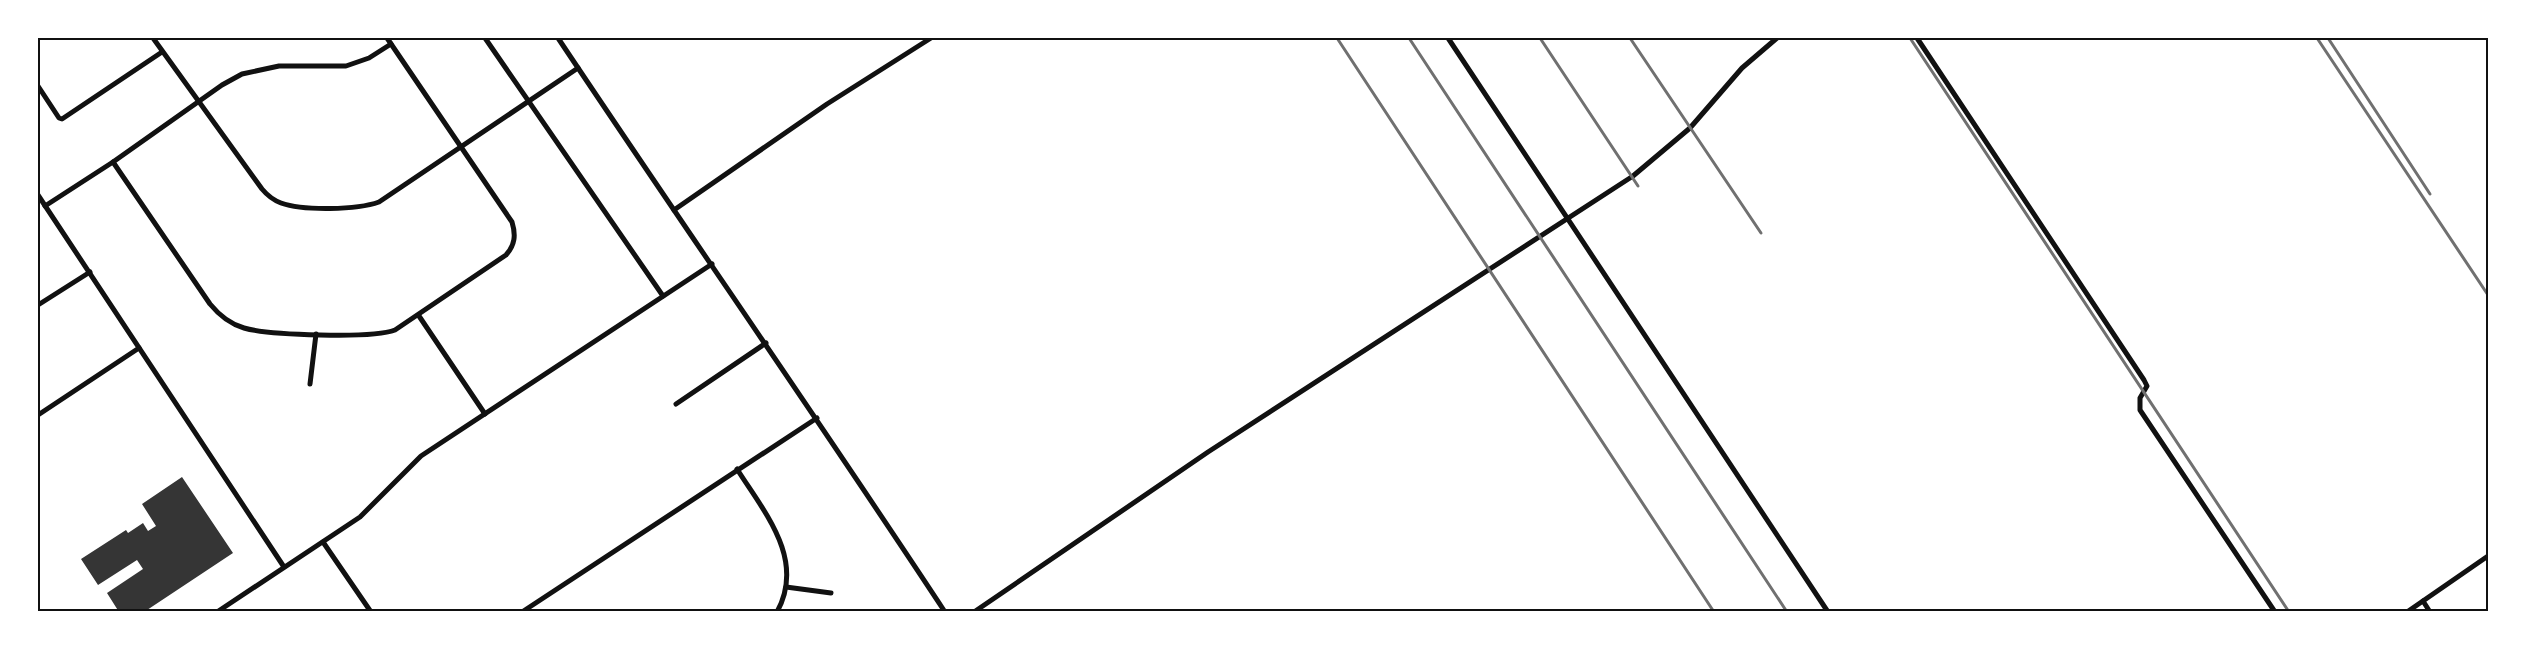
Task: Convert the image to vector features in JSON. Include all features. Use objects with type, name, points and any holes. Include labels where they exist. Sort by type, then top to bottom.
[{"type":"street","points":[[153,38],[262,189],[273,200],[292,206],[352,209],[367,206],[388,196],[461,145],[578,68]]},
{"type":"street","points":[[113,162],[210,304],[222,317],[245,328],[316,334],[386,333],[419,316],[506,255],[514,244],[515,230],[512,222],[461,145],[387,38]]},
{"type":"street","points":[[485,38],[663,296]]},
{"type":"street","points":[[558,38],[818,418],[946,612]]},
{"type":"street","points":[[674,210],[827,104],[931,38]]},
{"type":"street","points":[[1448,38],[1828,612]]},
{"type":"street","points":[[974,612],[1208,452],[1632,177],[1690,128],[1742,68],[1777,38]]},
{"type":"street","points":[[1917,38],[2144,380],[2147,386],[2140,398],[2140,410],[2275,612]]},
{"type":"street","points":[[45,206],[113,162],[232,79],[252,70],[279,66],[346,66],[369,58],[391,44]]},
{"type":"street","points":[[38,86],[59,118],[62,119],[162,52]]},
{"type":"street","points":[[38,195],[284,567]]},
{"type":"street","points":[[217,612],[323,542],[371,507],[416,460],[712,264]]},
{"type":"street","points":[[38,305],[90,272]]},
{"type":"street","points":[[419,316],[485,414]]},
{"type":"street","points":[[310,384],[316,334]]},
{"type":"street","points":[[676,404],[766,343]]},
{"type":"street","points":[[38,414],[140,348]]},
{"type":"street","points":[[522,612],[737,469],[818,418]]},
{"type":"street","points":[[737,469],[767,513],[778,534],[785,556],[786,587],[776,612]]},
{"type":"street","points":[[323,542],[371,612]]},
{"type":"street","points":[[2407,612],[2488,556]]},
{"type":"street","points":[[786,587],[831,593]]},
{"type":"street","points":[[2423,601],[2430,612]]},
{"type":"building","points":[[182,477],[233,553],[144,612],[119,612],[107,593],[143,569],[137,560],[98,585],[81,559],[126,530],[128,533],[143,523],[148,531],[156,526],[142,504]]},
{"type":"railway","points":[[1337,38],[1714,612]]},
{"type":"railway","points":[[1409,38],[1787,612]]},
{"type":"railway","points":[[1540,38],[1638,186]]},
{"type":"railway","points":[[1630,38],[1761,233]]},
{"type":"railway","points":[[1910,38],[2289,612]]},
{"type":"railway","points":[[2317,38],[2488,295]]},
{"type":"railway","points":[[2328,38],[2430,194]]}]
